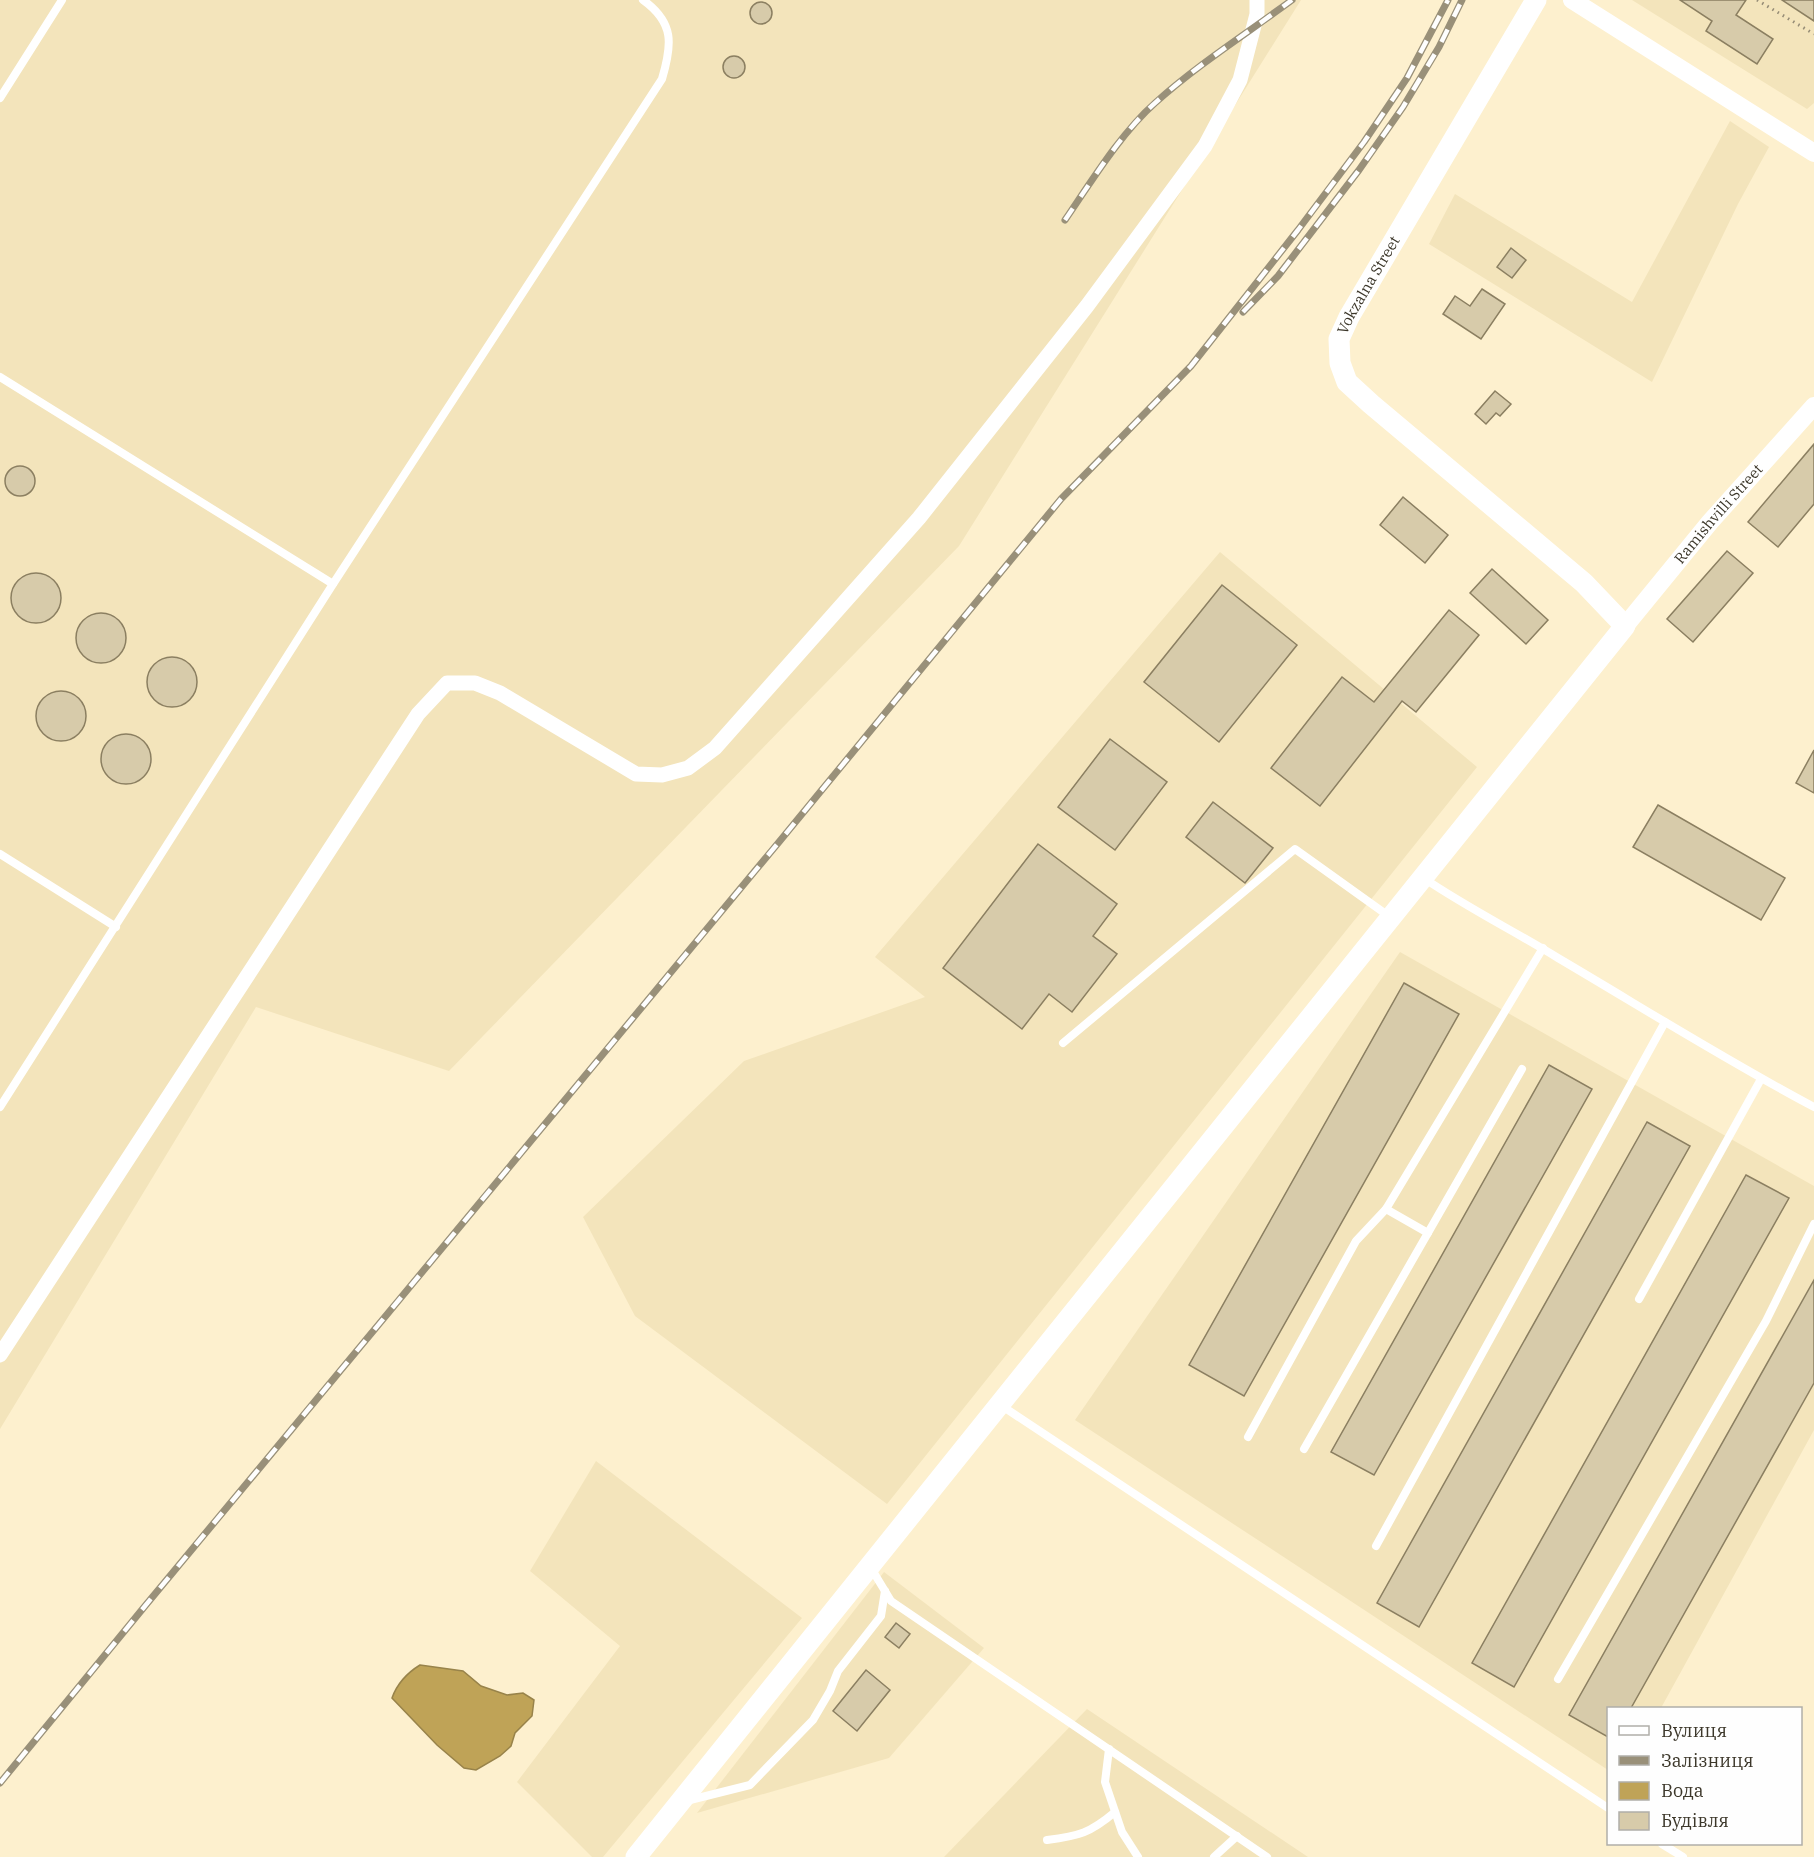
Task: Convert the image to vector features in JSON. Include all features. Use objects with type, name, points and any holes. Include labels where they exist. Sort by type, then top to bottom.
[{"type":"main road","name":"Vokzalna Street","points":[[1536,0],[1348,317],[1339,339],[1340,363],[1347,382],[1584,583],[1625,626]]},
{"type":"main road","points":[[636,1857],[1625,626]]},
{"type":"street","points":[[0,1355],[418,714],[447,683],[475,683],[500,693],[636,774],[662,775],[688,768],[715,748],[919,518],[1087,306],[1205,146],[1240,80],[1257,14],[1257,0]]},
{"type":"street","points":[[1572,0],[1814,153]]},
{"type":"street","name":"Ramishvilli Street","points":[[1625,626],[1710,522],[1814,406]]},
{"type":"lane","points":[[0,98],[62,0]]},
{"type":"lane","points":[[0,1107],[333,584],[662,79],[670,53],[668,26],[654,8],[644,0]]},
{"type":"lane","points":[[0,377],[333,584]]},
{"type":"lane","points":[[1063,1043],[1295,849],[1391,917]]},
{"type":"lane","points":[[0,854],[116,927]]},
{"type":"lane","points":[[1423,878],[1459,903],[1543,948],[1761,1079],[1814,1107]]},
{"type":"lane","points":[[1248,1437],[1356,1241],[1386,1209],[1543,948]]},
{"type":"lane","points":[[1376,1546],[1665,1022]]},
{"type":"lane","points":[[1304,1449],[1522,1069]]},
{"type":"lane","points":[[1640,1299],[1761,1079]]},
{"type":"lane","points":[[1386,1209],[1428,1233]]},
{"type":"lane","points":[[1558,1679],[1766,1321],[1814,1224]]},
{"type":"lane","points":[[1000,1405],[1607,1807]]},
{"type":"lane","points":[[871,1567],[891,1602],[1267,1857]]},
{"type":"lane","points":[[677,1804],[750,1785],[813,1720],[830,1691],[838,1671],[881,1616],[885,1591]]},
{"type":"lane","points":[[1109,1749],[1105,1782],[1122,1832],[1138,1857]]},
{"type":"lane","points":[[1047,1840],[1075,1837],[1085,1833],[1094,1829],[1115,1812]]},
{"type":"lane","points":[[1214,1857],[1237,1836]]},
{"type":"lane","points":[[1664,1845],[1683,1857]]},
{"type":"path","points":[[1757,0],[1814,34]]},
{"type":"shaded area","points":[[0,0],[1301,0],[959,546],[449,1071],[256,1007],[0,1429]]},
{"type":"shaded area","points":[[1632,0],[1814,0],[1814,103],[1807,109]]},
{"type":"shaded area","points":[[1730,121],[1769,147],[1738,204],[1652,382],[1429,244],[1455,194],[1632,302]]},
{"type":"shaded area","points":[[1220,552],[1477,767],[887,1504],[635,1316],[583,1217],[744,1061],[925,997],[875,957]]},
{"type":"shaded area","points":[[1400,952],[1814,1186],[1814,1430],[1662,1707],[1607,1707],[1607,1769],[1075,1420]]},
{"type":"shaded area","points":[[596,1461],[802,1618],[603,1857],[592,1857],[517,1782],[620,1646],[530,1571]]},
{"type":"shaded area","points":[[884,1572],[984,1648],[889,1758],[697,1813]]},
{"type":"shaded area","points":[[1087,1709],[1308,1857],[944,1857]]},
{"type":"water","points":[[420,1665],[463,1671],[481,1686],[507,1695],[523,1693],[534,1700],[532,1716],[515,1733],[511,1746],[500,1756],[476,1770],[464,1768],[437,1745],[392,1698],[403,1679]]},
{"type":"building","points":[[1680,0],[1746,0],[1736,15],[1773,39],[1757,64],[1706,31],[1712,21]]},
{"type":"building","points":[[1782,0],[1814,0],[1814,21]]},
{"type":"building","points":[[761,2],[771,9],[772,13],[765,23],[761,24],[751,17],[750,13],[757,3]]},
{"type":"building","points":[[734,56],[744,63],[745,67],[738,77],[734,78],[724,71],[723,67],[730,57]]},
{"type":"building","points":[[1511,248],[1526,260],[1512,278],[1497,267]]},
{"type":"building","points":[[1482,289],[1505,304],[1481,339],[1443,314],[1455,296],[1470,306]]},
{"type":"building","points":[[1495,391],[1511,404],[1500,416],[1496,413],[1486,424],[1475,414]]},
{"type":"building","points":[[1814,444],[1814,504],[1778,547],[1748,522]]},
{"type":"building","points":[[20,466],[26,467],[34,475],[34,487],[26,495],[20,496],[14,495],[6,487],[5,481],[6,475],[14,467]]},
{"type":"building","points":[[1403,497],[1448,535],[1425,563],[1380,525]]},
{"type":"building","points":[[1727,551],[1753,573],[1693,642],[1667,619]]},
{"type":"building","points":[[1492,569],[1548,620],[1526,644],[1470,593]]},
{"type":"building","points":[[36,573],[54,580],[61,598],[54,616],[36,623],[18,616],[11,598],[18,580]]},
{"type":"building","points":[[1222,585],[1297,645],[1219,742],[1144,682]]},
{"type":"building","points":[[1449,610],[1479,635],[1416,712],[1402,701],[1320,806],[1271,768],[1342,677],[1374,702]]},
{"type":"building","points":[[101,613],[119,620],[126,638],[119,656],[101,663],[83,656],[76,638],[83,620]]},
{"type":"building","points":[[172,657],[190,664],[197,682],[190,700],[172,707],[154,700],[147,682],[154,664]]},
{"type":"building","points":[[61,691],[79,698],[86,716],[79,734],[61,741],[43,734],[36,716],[43,698]]},
{"type":"building","points":[[126,734],[144,741],[151,759],[144,777],[126,784],[108,777],[101,759],[108,741]]},
{"type":"building","points":[[1110,739],[1167,782],[1115,850],[1058,807]]},
{"type":"building","points":[[1814,750],[1814,793],[1796,783]]},
{"type":"building","points":[[1213,802],[1273,848],[1245,883],[1186,837]]},
{"type":"building","points":[[1658,805],[1785,878],[1761,920],[1633,847]]},
{"type":"building","points":[[1038,844],[1117,904],[1093,936],[1117,954],[1072,1012],[1049,994],[1022,1029],[943,968]]},
{"type":"building","points":[[1404,983],[1459,1014],[1244,1396],[1189,1365]]},
{"type":"building","points":[[1549,1065],[1592,1089],[1374,1475],[1331,1452]]},
{"type":"building","points":[[1647,1122],[1690,1146],[1419,1627],[1377,1603]]},
{"type":"building","points":[[1746,1175],[1789,1198],[1514,1687],[1472,1663]]},
{"type":"building","points":[[1814,1280],[1814,1383],[1632,1707],[1607,1707],[1607,1736],[1569,1715]]},
{"type":"building","points":[[896,1623],[910,1634],[899,1648],[885,1637]]},
{"type":"building","points":[[866,1670],[890,1690],[857,1731],[833,1711]]},
{"type":"railway","points":[[1065,220],[1107,158],[1142,115],[1188,76],[1292,0]]},
{"type":"railway","points":[[0,1783],[1061,499],[1191,366],[1364,142],[1407,78],[1448,0]]},
{"type":"railway","points":[[1243,312],[1278,276],[1359,170],[1403,107],[1439,47],[1462,0]]}]
